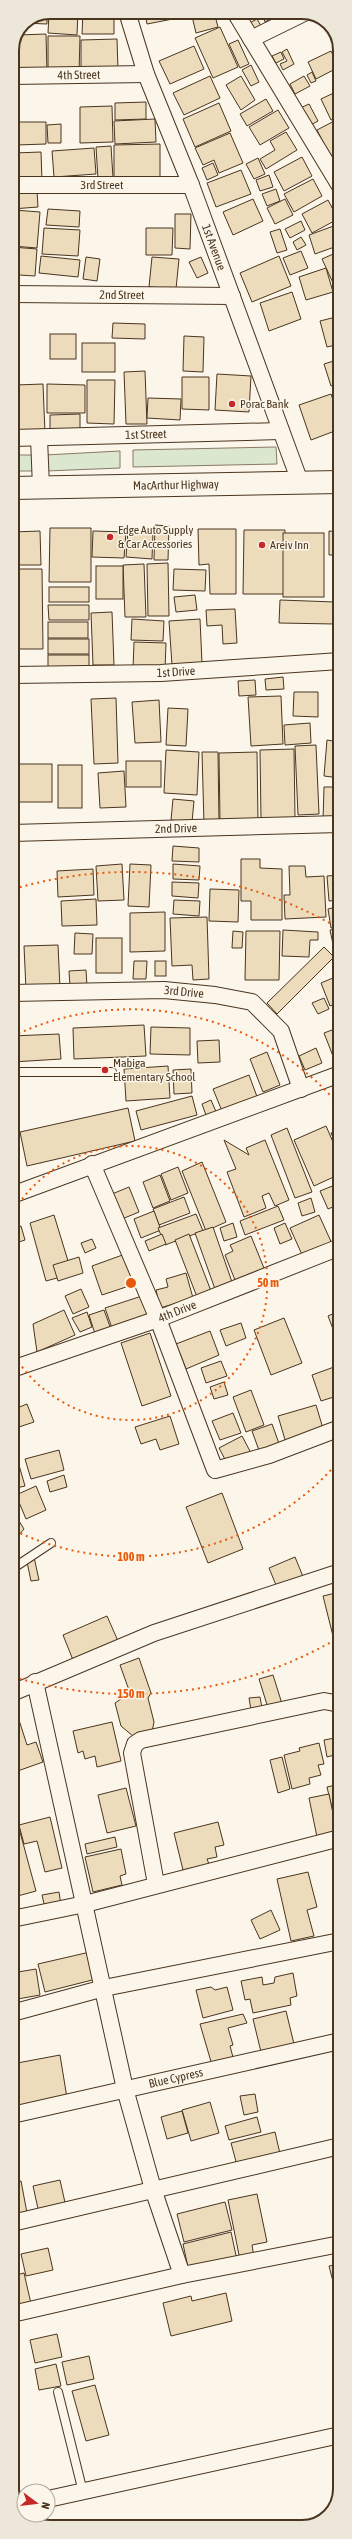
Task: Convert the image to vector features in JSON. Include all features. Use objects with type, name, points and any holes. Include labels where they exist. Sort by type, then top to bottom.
[{"type":"highway","name":"MacArthur Highway","points":[[19,488],[333,482]]},
{"type":"street","name":"1st Avenue","points":[[128,19],[146,74],[191,184],[280,431],[300,482]]},
{"type":"street","points":[[239,19],[333,174]]},
{"type":"street","points":[[251,39],[292,19]]},
{"type":"street","name":"4th Street","points":[[19,76],[146,74]]},
{"type":"street","name":"3rd Street","points":[[19,185],[191,184]]},
{"type":"street","name":"2nd Street","points":[[19,294],[232,296]]},
{"type":"street","name":"1st Street","points":[[19,438],[280,431]]},
{"type":"street","points":[[39,438],[41,487]]},
{"type":"street","name":"1st Drive","points":[[19,675],[161,673],[333,661]]},
{"type":"street","name":"2nd Drive","points":[[19,833],[333,824]]},
{"type":"street","name":"3rd Drive","points":[[19,993],[164,990],[215,995],[252,1002],[281,1031],[301,1088]]},
{"type":"street","points":[[19,1192],[92,1164],[333,1077]]},
{"type":"street","points":[[92,1164],[158,1319],[215,1470],[269,1455],[333,1431]]},
{"type":"street","name":"4th Drive","points":[[19,1367],[158,1319],[333,1250]]},
{"type":"street","points":[[19,1690],[154,1633],[333,1574]]},
{"type":"street","points":[[35,1682],[104,1988],[125,2089],[153,2189],[182,2275]]},
{"type":"street","points":[[156,1884],[132,1752],[134,1744],[141,1740],[324,1701],[333,1703]]},
{"type":"street","points":[[19,1918],[85,1904],[156,1884],[333,1840]]},
{"type":"street","points":[[19,2011],[104,1988],[333,1942]]},
{"type":"street","name":"Blue Cypress","points":[[19,2113],[333,2043]]},
{"type":"street","points":[[19,2220],[333,2148]]},
{"type":"street","points":[[19,2312],[182,2275],[333,2245]]},
{"type":"street","points":[[56,2497],[333,2437]]},
{"type":"lane","points":[[19,1072],[112,1072]]},
{"type":"lane","points":[[19,1565],[51,1544]]},
{"type":"lane","points":[[58,2392],[83,2492]]},
{"type":"green space","points":[[276,447],[277,464],[133,467],[133,450]]},
{"type":"green space","points":[[120,451],[120,468],[46,471],[45,455]]},
{"type":"green space","points":[[19,455],[32,455],[33,471],[19,471]]},
{"type":"building","points":[[49,19],[78,19],[77,35],[48,33]]},
{"type":"building","points":[[83,19],[114,19],[114,34],[82,34]]},
{"type":"building","points":[[146,19],[173,19],[147,24]]},
{"type":"building","points":[[193,19],[216,19],[218,27],[196,33]]},
{"type":"building","points":[[257,19],[264,31],[252,38],[246,25]]},
{"type":"building","points":[[264,19],[271,19],[265,22]]},
{"type":"building","points":[[47,20],[47,24],[34,23]]},
{"type":"building","points":[[220,27],[238,67],[213,78],[195,38]]},
{"type":"building","points":[[46,34],[47,74],[19,74],[19,50],[23,35]]},
{"type":"building","points":[[48,36],[80,36],[79,74],[48,74]]},
{"type":"building","points":[[117,39],[118,70],[81,71],[81,40]]},
{"type":"building","points":[[238,40],[249,64],[240,68],[229,44]]},
{"type":"building","points":[[194,46],[204,69],[170,84],[159,61]]},
{"type":"building","points":[[287,49],[294,64],[283,70],[280,64],[287,61],[282,52]]},
{"type":"building","points":[[331,51],[333,55],[333,70],[316,79],[308,62]]},
{"type":"building","points":[[281,52],[284,59],[276,63],[272,56]]},
{"type":"building","points":[[251,65],[259,82],[251,86],[242,70]]},
{"type":"building","points":[[312,72],[316,81],[311,83],[307,75]]},
{"type":"building","points":[[210,76],[220,98],[184,115],[173,93]]},
{"type":"building","points":[[241,76],[255,100],[241,110],[226,85]]},
{"type":"building","points":[[304,76],[310,86],[295,94],[290,84]]},
{"type":"building","points":[[333,93],[333,119],[331,120],[321,99]]},
{"type":"building","points":[[266,99],[273,111],[247,126],[240,114]]},
{"type":"building","points":[[146,102],[146,119],[115,120],[115,103]]},
{"type":"building","points":[[219,103],[231,131],[195,147],[183,119]]},
{"type":"building","points":[[309,104],[318,121],[307,127],[298,109]]},
{"type":"building","points":[[112,106],[113,142],[80,143],[80,107]]},
{"type":"building","points":[[278,110],[289,128],[260,145],[249,127]]},
{"type":"building","points":[[155,119],[156,142],[115,144],[114,121]]},
{"type":"building","points":[[19,122],[46,122],[46,144],[19,145]]},
{"type":"building","points":[[333,122],[333,154],[330,156],[317,130]]},
{"type":"building","points":[[61,124],[61,143],[48,143],[47,125]]},
{"type":"building","points":[[286,132],[297,150],[266,169],[260,159],[275,150],[270,141]]},
{"type":"building","points":[[230,133],[243,163],[219,173],[214,160],[203,165],[195,148]]},
{"type":"building","points":[[160,144],[160,182],[114,183],[114,145]]},
{"type":"building","points":[[111,146],[113,178],[98,179],[96,147]]},
{"type":"building","points":[[94,148],[96,174],[54,177],[52,151]]},
{"type":"building","points":[[41,152],[42,181],[19,182],[19,153]]},
{"type":"building","points":[[302,157],[312,176],[284,191],[274,172]]},
{"type":"building","points":[[258,158],[265,174],[254,179],[246,164]]},
{"type":"building","points":[[213,163],[218,175],[207,180],[202,168]]},
{"type":"building","points":[[241,170],[251,194],[216,207],[207,183]]},
{"type":"building","points":[[269,175],[273,187],[260,191],[256,180]]},
{"type":"building","points":[[313,179],[322,196],[294,212],[284,194]]},
{"type":"building","points":[[276,189],[280,201],[267,206],[262,194]]},
{"type":"building","points":[[37,191],[38,207],[19,208],[19,192]]},
{"type":"building","points":[[253,199],[263,221],[233,235],[223,212]]},
{"type":"building","points":[[285,199],[293,215],[275,224],[267,208]]},
{"type":"building","points":[[328,200],[333,210],[333,222],[312,233],[302,214]]},
{"type":"building","points":[[48,209],[80,211],[79,227],[46,225]]},
{"type":"building","points":[[19,210],[40,212],[37,248],[19,247]]},
{"type":"building","points":[[175,214],[191,214],[190,249],[175,248]]},
{"type":"building","points":[[301,221],[305,230],[290,238],[285,229]]},
{"type":"building","points":[[333,226],[333,248],[315,254],[309,235]]},
{"type":"building","points":[[44,228],[80,230],[78,256],[42,254]]},
{"type":"building","points":[[146,228],[173,228],[172,255],[146,255]]},
{"type":"building","points":[[280,229],[287,250],[277,253],[270,232]]},
{"type":"building","points":[[301,237],[306,245],[297,250],[293,242]]},
{"type":"building","points":[[19,248],[37,249],[35,276],[19,275]]},
{"type":"building","points":[[301,251],[308,268],[290,275],[283,258]]},
{"type":"building","points":[[333,254],[333,283],[322,259]]},
{"type":"building","points":[[41,256],[80,260],[78,277],[39,273]]},
{"type":"building","points":[[279,256],[291,286],[252,302],[240,273]]},
{"type":"building","points":[[86,257],[100,259],[97,281],[83,279]]},
{"type":"building","points":[[152,257],[179,259],[176,289],[149,287]]},
{"type":"building","points":[[201,257],[208,273],[197,278],[189,262]]},
{"type":"building","points":[[326,268],[333,292],[306,300],[299,277]]},
{"type":"building","points":[[292,292],[301,319],[269,331],[260,303]]},
{"type":"building","points":[[333,318],[333,346],[327,347],[320,321]]},
{"type":"building","points":[[113,323],[145,324],[145,339],[112,338]]},
{"type":"building","points":[[50,334],[76,334],[76,359],[50,359]]},
{"type":"building","points":[[184,336],[204,337],[203,372],[183,371]]},
{"type":"building","points":[[82,343],[115,343],[115,372],[82,372]]},
{"type":"building","points":[[333,361],[333,385],[331,386],[324,364]]},
{"type":"building","points":[[145,371],[147,424],[126,424],[124,372]]},
{"type":"building","points":[[217,374],[251,376],[249,412],[215,410]]},
{"type":"building","points":[[182,377],[209,377],[209,410],[182,409]]},
{"type":"building","points":[[87,380],[115,380],[114,424],[87,423]]},
{"type":"building","points":[[43,384],[45,433],[19,434],[19,385]]},
{"type":"building","points":[[47,384],[85,385],[85,413],[47,413]]},
{"type":"building","points":[[331,394],[333,400],[333,432],[311,440],[299,405]]},
{"type":"building","points":[[148,398],[181,399],[180,420],[147,418]]},
{"type":"building","points":[[80,414],[80,435],[50,436],[50,415]]},
{"type":"building","points":[[155,525],[169,526],[168,560],[154,560]]},
{"type":"building","points":[[50,528],[91,528],[91,582],[49,582]]},
{"type":"building","points":[[198,529],[236,529],[236,594],[210,594],[209,564],[199,565]]},
{"type":"building","points":[[128,530],[153,532],[152,559],[126,557]]},
{"type":"building","points":[[244,530],[285,530],[285,594],[243,594]]},
{"type":"building","points":[[40,531],[41,565],[19,565],[19,532]]},
{"type":"building","points":[[93,531],[126,532],[124,558],[92,557]]},
{"type":"building","points":[[329,531],[333,531],[333,555],[329,555]]},
{"type":"building","points":[[283,533],[324,533],[324,597],[283,597]]},
{"type":"building","points":[[168,563],[169,616],[148,616],[147,564]]},
{"type":"building","points":[[144,564],[146,617],[125,617],[123,565]]},
{"type":"building","points":[[96,566],[123,566],[123,599],[96,599]]},
{"type":"building","points":[[19,569],[42,569],[43,649],[19,649]]},
{"type":"building","points":[[174,569],[206,570],[205,591],[173,590]]},
{"type":"building","points":[[49,587],[89,587],[89,602],[49,602]]},
{"type":"building","points":[[195,595],[197,610],[176,612],[174,597]]},
{"type":"building","points":[[280,600],[333,602],[333,624],[279,623]]},
{"type":"building","points":[[48,605],[89,605],[89,620],[49,620]]},
{"type":"building","points":[[235,609],[237,643],[223,644],[222,625],[207,626],[206,610]]},
{"type":"building","points":[[112,612],[114,665],[93,665],[91,613]]},
{"type":"building","points":[[132,619],[164,621],[163,641],[131,640]]},
{"type":"building","points":[[200,619],[202,663],[172,665],[169,621]]},
{"type":"building","points":[[48,622],[88,622],[88,638],[48,638]]},
{"type":"building","points":[[48,639],[89,639],[89,654],[48,654]]},
{"type":"building","points":[[134,642],[166,643],[165,670],[133,669]]},
{"type":"building","points":[[48,655],[89,655],[89,671],[48,671]]},
{"type":"building","points":[[283,677],[284,689],[266,690],[265,679]]},
{"type":"building","points":[[255,680],[256,695],[239,696],[238,681]]},
{"type":"building","points":[[294,692],[318,692],[318,717],[293,716]]},
{"type":"building","points":[[281,696],[283,744],[251,746],[248,697]]},
{"type":"building","points":[[116,698],[118,763],[94,764],[91,699]]},
{"type":"building","points":[[159,700],[161,742],[135,743],[132,702]]},
{"type":"building","points":[[168,708],[188,709],[186,746],[166,745]]},
{"type":"building","points":[[310,723],[311,743],[285,745],[284,725]]},
{"type":"building","points":[[327,740],[333,741],[333,777],[324,776]]},
{"type":"building","points":[[316,745],[319,814],[298,815],[295,746]]},
{"type":"building","points":[[294,749],[295,818],[261,819],[260,750]]},
{"type":"building","points":[[166,750],[199,752],[197,795],[164,793]]},
{"type":"building","points":[[202,752],[218,752],[219,823],[204,824]]},
{"type":"building","points":[[257,752],[258,821],[220,822],[219,753]]},
{"type":"building","points":[[126,761],[161,761],[161,787],[126,787]]},
{"type":"building","points":[[19,764],[52,764],[52,802],[19,802]]},
{"type":"building","points":[[58,765],[82,765],[82,808],[58,808]]},
{"type":"building","points":[[124,771],[126,807],[100,808],[98,773]]},
{"type":"building","points":[[324,787],[333,787],[333,821],[323,821]]},
{"type":"building","points":[[173,799],[194,801],[192,822],[171,820]]},
{"type":"building","points":[[173,846],[199,848],[199,862],[172,861]]},
{"type":"building","points":[[241,859],[260,859],[260,868],[282,869],[282,920],[251,920],[251,901],[241,901]]},
{"type":"building","points":[[122,864],[124,900],[98,901],[96,866]]},
{"type":"building","points":[[130,864],[151,865],[149,907],[128,906]]},
{"type":"building","points":[[173,864],[200,866],[199,880],[173,879]]},
{"type":"building","points":[[289,866],[305,866],[306,877],[324,876],[326,917],[285,919],[284,895],[290,895]]},
{"type":"building","points":[[93,869],[94,895],[58,897],[57,871]]},
{"type":"building","points":[[327,876],[333,876],[333,901],[329,901]]},
{"type":"building","points":[[172,882],[199,883],[198,898],[172,896]]},
{"type":"building","points":[[210,889],[239,890],[238,922],[209,921]]},
{"type":"building","points":[[96,899],[97,925],[62,926],[61,901]]},
{"type":"building","points":[[174,900],[200,901],[199,916],[173,914]]},
{"type":"building","points":[[333,908],[333,928],[331,928],[328,909]]},
{"type":"building","points":[[165,912],[165,951],[130,952],[130,913]]},
{"type":"building","points":[[207,917],[209,979],[193,980],[192,965],[172,966],[170,918]]},
{"type":"building","points":[[333,929],[333,944],[330,930]]},
{"type":"building","points":[[283,930],[318,932],[318,940],[310,940],[309,957],[282,956]]},
{"type":"building","points":[[233,931],[243,932],[242,948],[232,948]]},
{"type":"building","points":[[246,931],[280,931],[279,980],[245,980]]},
{"type":"building","points":[[75,933],[93,934],[92,954],[74,954]]},
{"type":"building","points":[[96,938],[122,938],[122,973],[96,973]]},
{"type":"building","points":[[58,945],[60,988],[26,990],[24,946]]},
{"type":"building","points":[[324,947],[333,956],[333,958],[277,1014],[267,1003]]},
{"type":"building","points":[[134,961],[147,961],[146,979],[133,979]]},
{"type":"building","points":[[155,961],[166,961],[166,976],[155,976]]},
{"type":"building","points":[[86,970],[87,986],[70,986],[69,971]]},
{"type":"building","points":[[333,978],[333,1005],[330,1006],[321,983]]},
{"type":"building","points":[[324,998],[329,1009],[318,1014],[312,1003]]},
{"type":"building","points":[[144,1025],[146,1056],[74,1059],[73,1028]]},
{"type":"building","points":[[151,1027],[190,1028],[190,1055],[150,1054]]},
{"type":"building","points":[[333,1030],[333,1056],[324,1033]]},
{"type":"building","points":[[59,1034],[61,1059],[19,1062],[19,1036]]},
{"type":"building","points":[[219,1040],[220,1062],[198,1063],[197,1041]]},
{"type":"building","points":[[316,1048],[322,1063],[305,1070],[299,1056]]},
{"type":"building","points":[[267,1052],[280,1085],[263,1092],[250,1059]]},
{"type":"building","points":[[168,1066],[170,1098],[126,1101],[124,1069]]},
{"type":"building","points":[[191,1069],[192,1093],[174,1094],[173,1070]]},
{"type":"building","points":[[249,1075],[259,1102],[224,1116],[213,1089]]},
{"type":"building","points":[[192,1096],[197,1115],[141,1130],[136,1111]]},
{"type":"building","points":[[211,1100],[217,1114],[207,1118],[202,1104]]},
{"type":"building","points":[[128,1108],[135,1141],[27,1166],[20,1132]]},
{"type":"building","points":[[326,1126],[333,1142],[333,1177],[314,1186],[294,1140]]},
{"type":"building","points":[[287,1128],[312,1192],[295,1198],[271,1135]]},
{"type":"building","points":[[224,1140],[249,1155],[246,1148],[265,1140],[289,1200],[275,1206],[269,1193],[262,1196],[266,1208],[244,1217],[227,1172],[236,1169]]},
{"type":"building","points":[[202,1162],[226,1222],[206,1231],[182,1171]]},
{"type":"building","points":[[178,1167],[188,1193],[171,1200],[161,1174]]},
{"type":"building","points":[[160,1175],[170,1201],[153,1208],[143,1182]]},
{"type":"building","points":[[333,1186],[333,1207],[328,1209],[320,1191]]},
{"type":"building","points":[[129,1187],[139,1212],[122,1219],[112,1194]]},
{"type":"building","points":[[184,1197],[190,1213],[159,1225],[153,1209]]},
{"type":"building","points":[[311,1198],[315,1212],[302,1216],[298,1203]]},
{"type":"building","points":[[278,1206],[284,1220],[245,1235],[240,1221]]},
{"type":"building","points":[[154,1211],[161,1230],[141,1238],[134,1219]]},
{"type":"building","points":[[196,1214],[203,1231],[165,1245],[158,1228]]},
{"type":"building","points":[[54,1215],[72,1274],[46,1281],[30,1223]]},
{"type":"building","points":[[319,1215],[333,1246],[304,1259],[290,1228]]},
{"type":"building","points":[[233,1223],[237,1237],[224,1241],[220,1228]]},
{"type":"building","points":[[285,1223],[292,1239],[280,1244],[274,1228]]},
{"type":"building","points":[[21,1226],[25,1240],[19,1242],[19,1227]]},
{"type":"building","points":[[213,1227],[232,1282],[215,1289],[195,1233]]},
{"type":"building","points":[[162,1234],[166,1244],[149,1251],[145,1241]]},
{"type":"building","points":[[189,1234],[211,1291],[197,1297],[175,1240]]},
{"type":"building","points":[[251,1236],[266,1273],[237,1285],[225,1255],[233,1251],[230,1245]]},
{"type":"building","points":[[92,1239],[96,1248],[85,1253],[81,1243]]},
{"type":"building","points":[[128,1253],[138,1283],[102,1295],[92,1266]]},
{"type":"building","points":[[79,1257],[83,1273],[58,1281],[53,1265]]},
{"type":"building","points":[[186,1273],[193,1298],[160,1308],[156,1290],[168,1287],[166,1279]]},
{"type":"building","points":[[81,1289],[89,1307],[73,1314],[65,1296]]},
{"type":"building","points":[[145,1295],[152,1319],[113,1331],[105,1308]]},
{"type":"building","points":[[64,1310],[75,1335],[37,1352],[33,1324]]},
{"type":"building","points":[[104,1310],[112,1332],[96,1337],[89,1315]]},
{"type":"building","points":[[87,1312],[92,1327],[80,1332],[72,1318]]},
{"type":"building","points":[[333,1314],[333,1329],[328,1316]]},
{"type":"building","points":[[284,1318],[302,1363],[271,1375],[254,1330]]},
{"type":"building","points":[[241,1323],[246,1338],[226,1346],[220,1330]]},
{"type":"building","points":[[210,1331],[219,1355],[186,1369],[176,1344]]},
{"type":"building","points":[[150,1333],[171,1396],[142,1406],[121,1343]]},
{"type":"building","points":[[221,1361],[227,1376],[206,1383],[201,1368]]},
{"type":"building","points":[[333,1367],[333,1397],[321,1401],[312,1375]]},
{"type":"building","points":[[224,1382],[228,1395],[214,1399],[210,1387]]},
{"type":"building","points":[[251,1390],[264,1425],[246,1432],[233,1397]]},
{"type":"building","points":[[27,1404],[34,1422],[19,1427],[19,1407]]},
{"type":"building","points":[[316,1405],[324,1432],[286,1443],[278,1416]]},
{"type":"building","points":[[233,1413],[241,1433],[220,1440],[212,1421]]},
{"type":"building","points":[[170,1416],[179,1444],[160,1450],[156,1439],[141,1444],[135,1427]]},
{"type":"building","points":[[272,1424],[281,1449],[261,1456],[252,1431]]},
{"type":"building","points":[[242,1436],[251,1453],[228,1465],[219,1448]]},
{"type":"building","points":[[59,1450],[64,1470],[31,1479],[25,1459]]},
{"type":"building","points":[[19,1465],[25,1486],[19,1487]]},
{"type":"building","points":[[64,1475],[67,1487],[50,1492],[47,1481]]},
{"type":"building","points":[[36,1486],[46,1510],[26,1519],[19,1502],[19,1494]]},
{"type":"building","points":[[222,1493],[243,1549],[208,1563],[186,1507]]},
{"type":"building","points":[[19,1521],[24,1529],[19,1535]]},
{"type":"building","points":[[34,1557],[39,1580],[31,1581],[27,1562]]},
{"type":"building","points":[[295,1557],[304,1579],[278,1590],[269,1568]]},
{"type":"building","points":[[333,1594],[333,1636],[323,1596]]},
{"type":"building","points":[[107,1616],[118,1641],[73,1660],[63,1635]]},
{"type":"building","points":[[139,1658],[151,1693],[148,1698],[154,1722],[152,1732],[133,1736],[121,1726],[115,1703],[130,1693],[120,1665]]},
{"type":"building","points":[[273,1675],[283,1707],[269,1711],[259,1679]]},
{"type":"building","points":[[260,1697],[262,1708],[251,1710],[249,1698]]},
{"type":"building","points":[[19,1720],[27,1745],[36,1742],[43,1762],[19,1771]]},
{"type":"building","points":[[112,1722],[121,1761],[97,1767],[95,1756],[85,1759],[83,1751],[78,1753],[73,1731]]},
{"type":"building","points":[[333,1738],[333,1755],[327,1757],[324,1740]]},
{"type":"building","points":[[319,1743],[324,1764],[318,1765],[321,1775],[309,1778],[310,1784],[292,1789],[284,1755],[300,1751],[299,1748]]},
{"type":"building","points":[[282,1757],[290,1789],[278,1793],[270,1760]]},
{"type":"building","points":[[333,1786],[333,1813],[327,1787]]},
{"type":"building","points":[[126,1788],[136,1826],[107,1833],[98,1795]]},
{"type":"building","points":[[329,1794],[333,1814],[333,1834],[317,1837],[309,1798]]},
{"type":"building","points":[[50,1817],[62,1868],[45,1872],[37,1841],[24,1844],[19,1825]]},
{"type":"building","points":[[218,1822],[224,1845],[215,1847],[217,1857],[207,1859],[209,1864],[183,1870],[174,1833]]},
{"type":"building","points":[[19,1828],[36,1891],[19,1896]]},
{"type":"building","points":[[115,1837],[117,1847],[87,1854],[85,1844]]},
{"type":"building","points":[[121,1849],[126,1874],[120,1876],[122,1885],[93,1892],[85,1857]]},
{"type":"building","points":[[308,1872],[317,1907],[307,1910],[314,1936],[291,1941],[277,1879]]},
{"type":"building","points":[[59,1892],[61,1905],[45,1908],[42,1895]]},
{"type":"building","points":[[271,1910],[280,1930],[260,1939],[251,1920]]},
{"type":"building","points":[[90,1952],[96,1979],[45,1992],[38,1964]]},
{"type":"building","points":[[36,1969],[40,1995],[19,1999],[19,1972]]},
{"type":"building","points":[[293,1973],[297,1996],[290,1998],[291,2005],[253,2013],[250,1999],[245,2000],[241,1981],[262,1977],[263,1985],[274,1983],[275,1977]]},
{"type":"building","points":[[211,1987],[215,1990],[227,1987],[233,2010],[203,2018],[196,1990]]},
{"type":"building","points":[[286,2011],[294,2044],[261,2052],[253,2019]]},
{"type":"building","points":[[243,2014],[247,2023],[228,2028],[233,2045],[230,2046],[234,2061],[212,2065],[200,2024]]},
{"type":"building","points":[[60,2055],[67,2098],[19,2107],[19,2063]]},
{"type":"building","points":[[255,2094],[258,2112],[244,2115],[240,2096]]},
{"type":"building","points":[[210,2102],[219,2133],[191,2141],[182,2110]]},
{"type":"building","points":[[182,2111],[188,2133],[167,2139],[161,2117]]},
{"type":"building","points":[[257,2117],[261,2132],[229,2140],[225,2126]]},
{"type":"building","points":[[275,2132],[281,2158],[238,2169],[231,2143]]},
{"type":"building","points":[[60,2180],[66,2207],[39,2213],[33,2186]]},
{"type":"building","points":[[19,2181],[21,2181],[27,2213],[19,2215]]},
{"type":"building","points":[[257,2194],[267,2242],[252,2245],[254,2257],[240,2260],[228,2200]]},
{"type":"building","points":[[225,2202],[232,2230],[184,2242],[177,2214]]},
{"type":"building","points":[[231,2232],[237,2260],[189,2272],[183,2244]]},
{"type":"building","points":[[48,2248],[53,2270],[26,2276],[21,2254]]},
{"type":"building","points":[[333,2265],[333,2281],[329,2266]]},
{"type":"building","points":[[24,2273],[32,2308],[19,2311],[19,2274]]},
{"type":"building","points":[[226,2293],[232,2321],[171,2336],[163,2303],[191,2296],[192,2301]]},
{"type":"building","points":[[57,2334],[62,2357],[35,2363],[30,2340]]},
{"type":"building","points":[[89,2356],[94,2379],[67,2385],[62,2362]]},
{"type":"building","points":[[56,2364],[61,2386],[39,2390],[35,2369]]},
{"type":"building","points":[[95,2385],[109,2435],[86,2441],[72,2391]]},
{"type":"place","name":"Porac Bank","points":[[232,404]]},
{"type":"place","name":"Edge Auto Supply & Car Accessories","points":[[110,537]]},
{"type":"place","name":"Areiv Inn","points":[[262,545]]},
{"type":"place","name":"Mabiga Elementary School","points":[[105,1070]]}]
